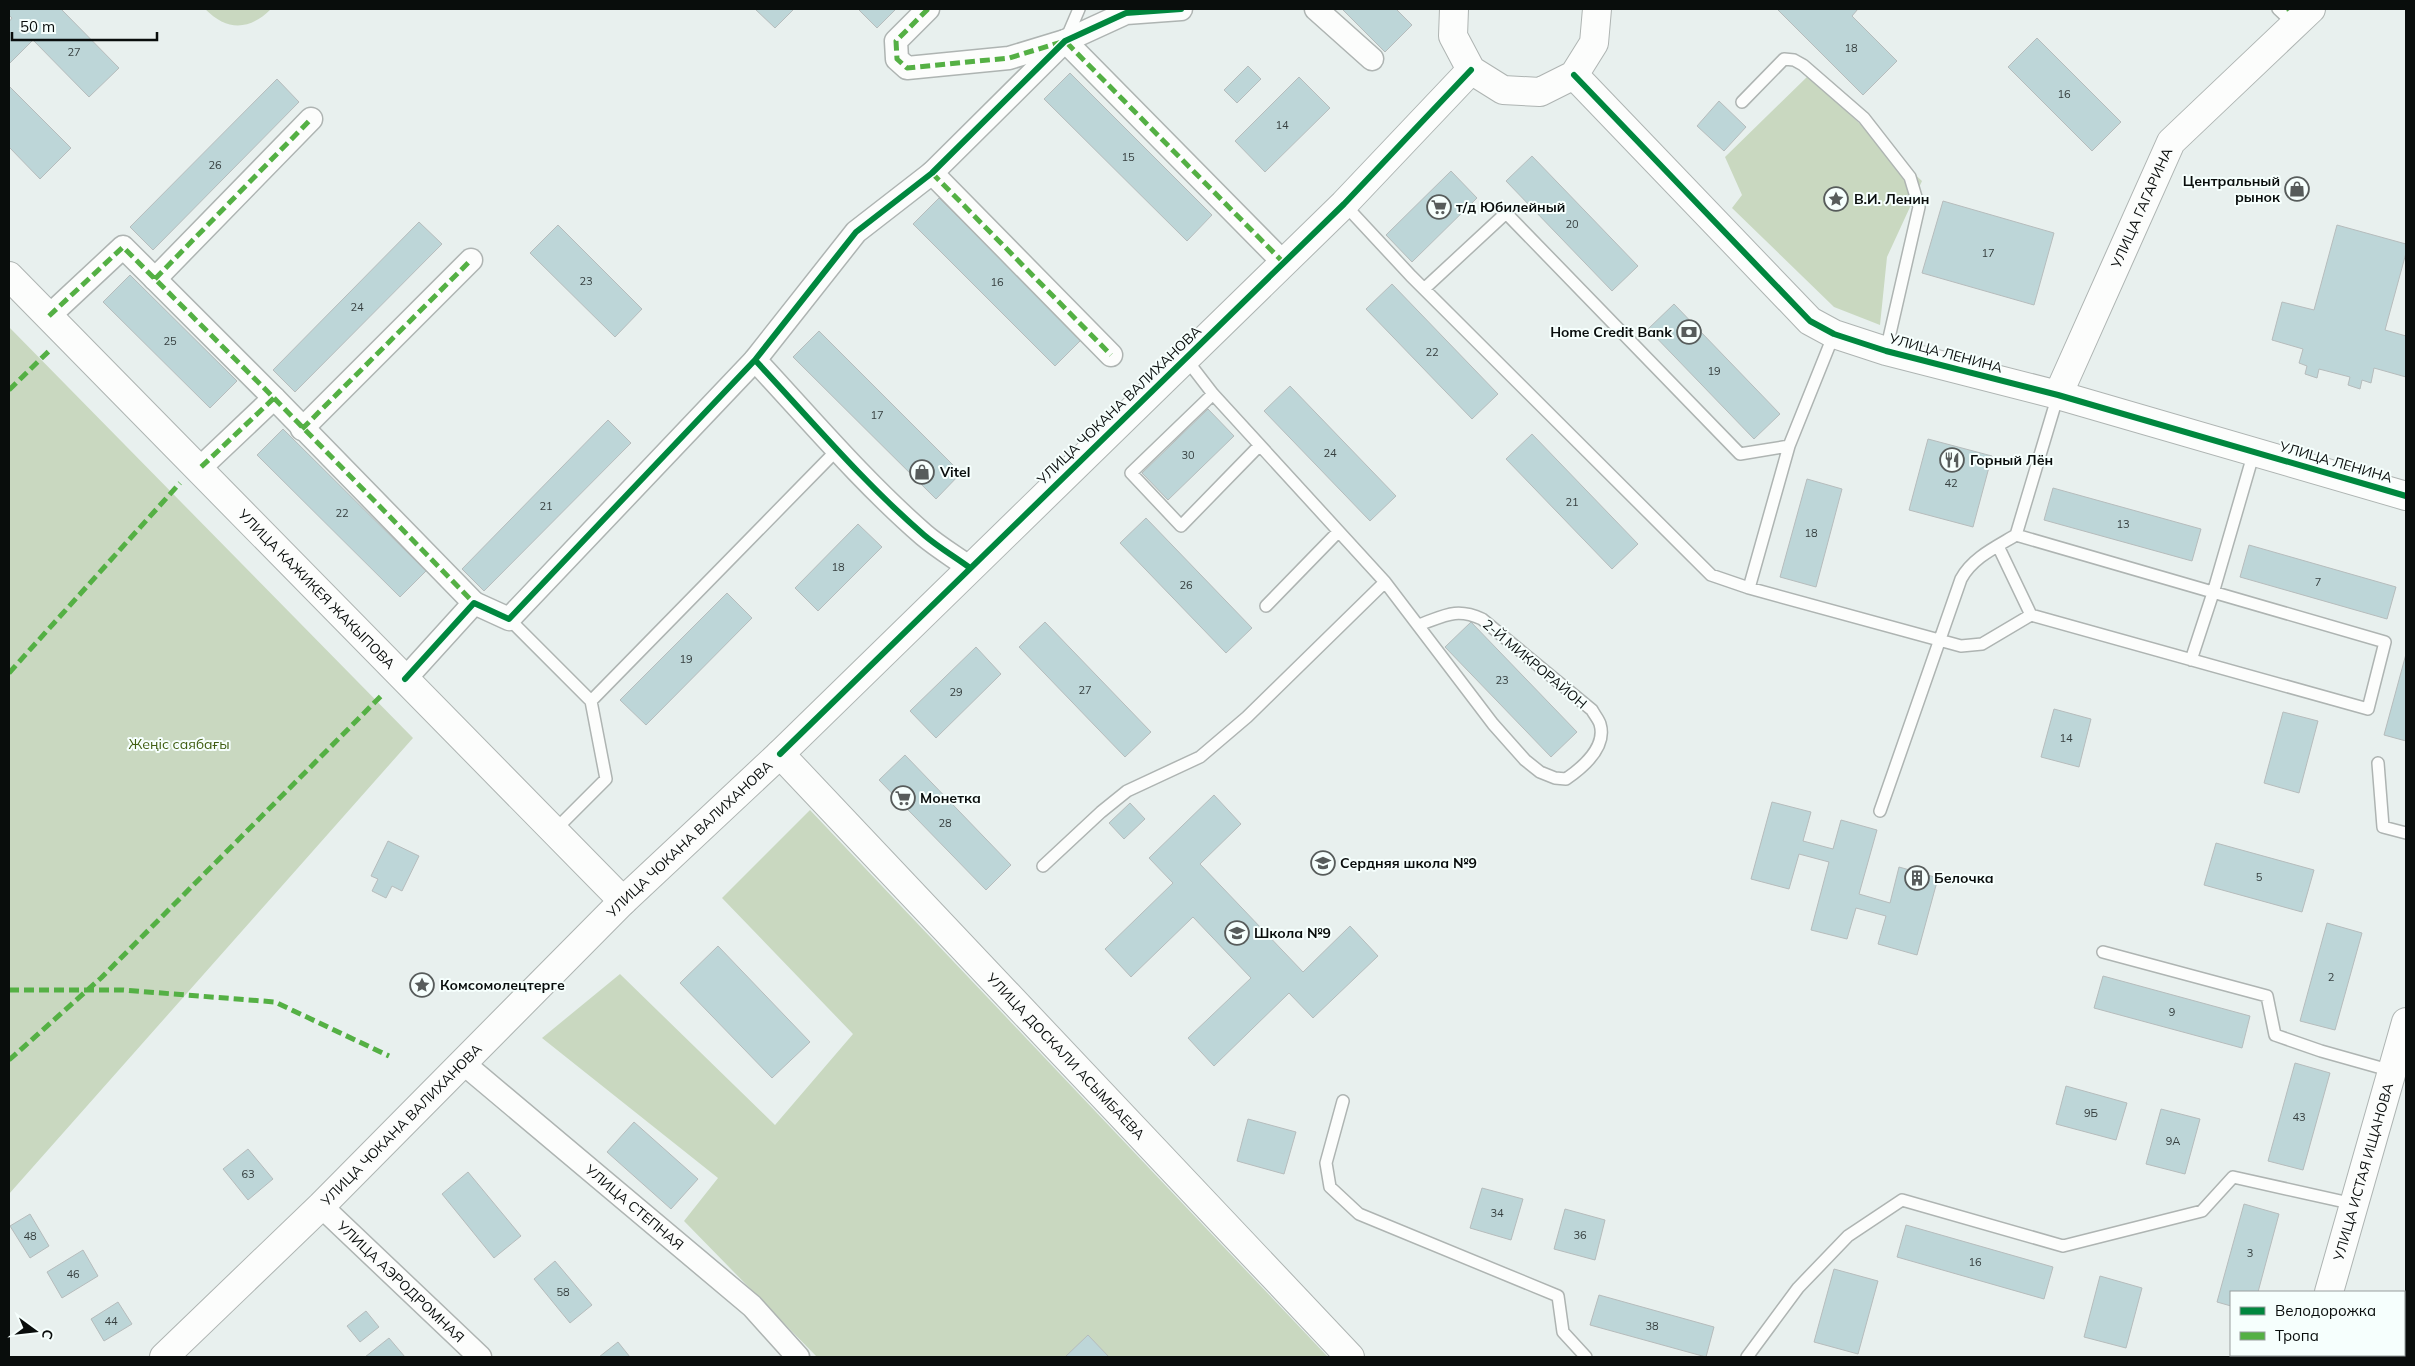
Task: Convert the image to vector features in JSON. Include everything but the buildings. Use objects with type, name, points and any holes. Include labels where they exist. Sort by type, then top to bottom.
[{"type":"street","points":[[928,9],[896,41],[897,59],[907,68],[1010,58],[1065,41],[1126,14],[1181,9]]},
{"type":"street","points":[[1316,9],[1372,59]]},
{"type":"street","points":[[1454,9],[1453,36],[1471,70],[1503,90],[1531,92],[1540,92],[1574,75],[1594,43],[1597,9]]},
{"type":"street","name":"УЛИЦА ГАГАРИНА","points":[[2058,395],[2171,142],[2294,14]]},
{"type":"street","points":[[49,316],[123,247],[274,398],[302,429],[474,603],[509,619],[755,360],[856,232],[932,173],[1065,41]]},
{"type":"street","points":[[1065,41],[1283,262]]},
{"type":"street","name":"УЛИЦА ЧОКАНА ВАЛИХАНОВА","points":[[164,1357],[320,1206],[624,902],[780,754],[1344,204],[1471,70]]},
{"type":"street","name":"УЛИЦА ЛЕНИНА","points":[[1574,75],[1810,321],[1834,334],[1886,351],[2058,395],[2406,496]]},
{"type":"street","points":[[154,278],[312,119]]},
{"type":"street","points":[[932,173],[1111,355]]},
{"type":"street","points":[[302,429],[471,260]]},
{"type":"street","name":"УЛИЦА КАЖИКЕЯ ЖАКЫПОВА","points":[[9,276],[624,902]]},
{"type":"street","points":[[755,360],[838,450],[925,536],[970,568]]},
{"type":"street","points":[[199,469],[274,398]]},
{"type":"street","points":[[405,679],[474,603]]},
{"type":"street","name":"УЛИЦА ДОСКАЛИ АСЫМБАЕВА","points":[[780,754],[1350,1357]]},
{"type":"street","name":"УЛИЦА ИСТАЯ ИЩАНОВА","points":[[2329,1291],[2406,1022]]},
{"type":"street","name":"УЛИЦА СТЕПНАЯ","points":[[463,1063],[752,1306],[798,1357]]},
{"type":"street","name":"УЛИЦА АЭРОДРОМНАЯ","points":[[320,1206],[480,1357]]},
{"type":"lane","points":[[1065,41],[1079,9]]},
{"type":"lane","points":[[1742,102],[1784,59],[1794,60],[1803,65],[1864,118],[1910,177],[1919,207],[1886,351]]},
{"type":"lane","points":[[1344,204],[1424,289],[1711,575],[1749,588],[1961,646],[1982,644],[2031,615],[2368,709],[2385,642],[2016,535]]},
{"type":"lane","points":[[1424,289],[1506,213],[1740,454],[1789,446]]},
{"type":"lane","points":[[1749,588],[1789,446],[1834,334]]},
{"type":"lane","name":"2-Й МИКРОРАЙОН","points":[[1185,358],[1213,394],[1385,582],[1493,724],[1526,760],[1540,772],[1555,778],[1566,779],[1594,754],[1599,742],[1600,724],[1592,710],[1482,619],[1469,613],[1454,612],[1419,626]]},
{"type":"lane","points":[[1213,394],[1131,473],[1180,526],[1260,446]]},
{"type":"lane","points":[[1880,811],[1966,569],[2016,535],[2058,395]]},
{"type":"lane","points":[[591,701],[838,450]]},
{"type":"lane","points":[[2191,660],[2214,593],[2254,452]]},
{"type":"lane","points":[[1266,606],[1338,532]]},
{"type":"lane","points":[[1998,546],[2031,615]]},
{"type":"lane","points":[[1044,866],[1101,812],[1127,791],[1200,757],[1247,717],[1385,582]]},
{"type":"lane","points":[[509,619],[591,701],[606,779],[554,831]]},
{"type":"lane","points":[[2378,763],[2383,827],[2406,833]]},
{"type":"lane","points":[[2102,952],[2267,996],[2275,1035],[2321,1051],[2392,1070]]},
{"type":"lane","points":[[1343,1101],[1326,1163],[1330,1187],[1359,1214],[1558,1296],[1562,1332],[1586,1357]]},
{"type":"lane","points":[[1747,1357],[1798,1288],[1848,1236],[1902,1200],[2063,1246],[2202,1212],[2233,1177],[2354,1204]]},
{"type":"green space","points":[[205,9],[271,9],[254,21],[238,26],[222,21]]},
{"type":"green space","points":[[1808,76],[1922,181],[1887,257],[1880,325],[1834,307],[1732,208],[1742,195],[1725,157]]},
{"type":"green space","name":"Жеңіс саябағы","points":[[9,327],[413,738],[9,1194]]},
{"type":"green space","points":[[810,810],[1328,1357],[817,1357],[684,1221],[718,1178],[542,1038],[620,974],[775,1125],[853,1034],[722,898]]},
{"type":"marked path","points":[[928,9],[896,41],[897,59],[907,68],[1009,58],[1065,41],[1283,262]]},
{"type":"marked path","points":[[155,279],[311,119]]},
{"type":"marked path","points":[[932,173],[1111,355]]},
{"type":"marked path","points":[[49,316],[123,247],[274,398],[199,469]]},
{"type":"marked path","points":[[302,429],[471,260]]},
{"type":"marked path","points":[[9,390],[50,350]]},
{"type":"marked path","points":[[274,398],[474,603]]},
{"type":"marked path","points":[[9,673],[180,483]]},
{"type":"marked path","points":[[9,1060],[101,978],[383,694]]},
{"type":"marked path","points":[[9,990],[123,990],[275,1002],[389,1056]]},
{"type":"cycle path","points":[[970,568],[924,535],[901,515],[837,450],[755,360],[856,232],[932,173],[1065,41],[1126,13],[1181,9]]},
{"type":"cycle path","points":[[780,754],[1344,204],[1471,70]]},
{"type":"cycle path","points":[[1574,75],[1810,321],[1834,334],[1886,351],[2058,395],[2406,496]]},
{"type":"cycle path","points":[[405,679],[474,603],[509,619],[755,360]]},
{"type":"place","name":"Центральный рынок","points":[[2297,189]]},
{"type":"place","name":"В.И. Ленин","points":[[1836,199]]},
{"type":"place","name":"т/д Юбилейный","points":[[1439,207]]},
{"type":"place","name":"Home Credit Bank","points":[[1689,332]]},
{"type":"place","name":"Горный Лён","points":[[1952,460]]},
{"type":"place","name":"Vitel","points":[[922,472]]},
{"type":"place","name":"Монетка","points":[[903,798]]},
{"type":"place","name":"Сердняя школа №9","points":[[1323,863]]},
{"type":"place","name":"Белочка","points":[[1917,878]]},
{"type":"place","name":"Школа №9","points":[[1237,933]]},
{"type":"place","name":"Комсомолецтерге","points":[[422,985]]}]
